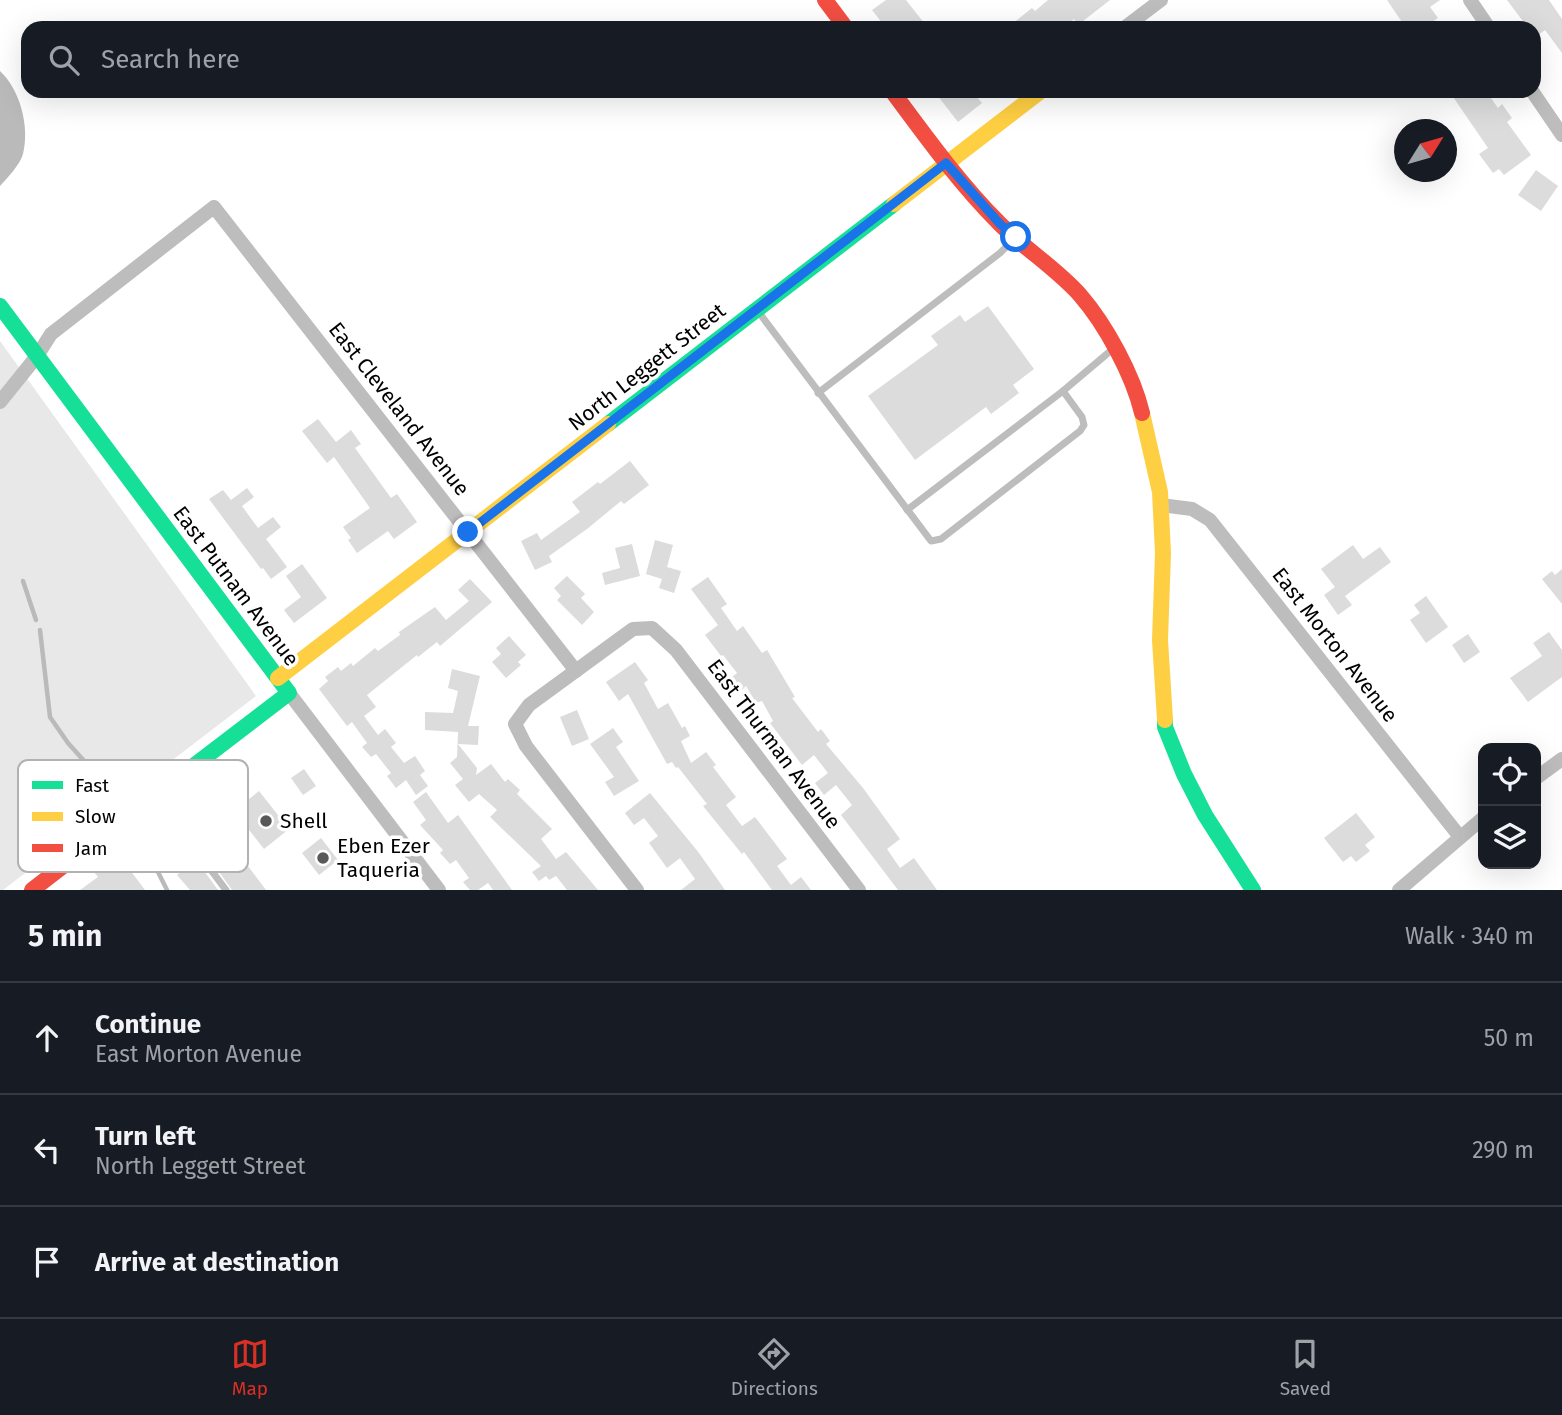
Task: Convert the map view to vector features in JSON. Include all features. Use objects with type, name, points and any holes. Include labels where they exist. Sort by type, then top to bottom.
[{"type":"street","points":[[825,0],[841,21]]},
{"type":"street","points":[[1133,21],[1161,0]]},
{"type":"street","points":[[1469,0],[1484,21]]},
{"type":"street","points":[[897,98],[946,163],[1000,224],[1080,295],[1115,348],[1138,397],[1160,492],[1163,553],[1160,640],[1165,727],[1184,774],[1205,815],[1253,890]]},
{"type":"street","name":"North Leggett Street","points":[[278,678],[1032,98]]},
{"type":"street","points":[[1537,98],[1562,135]]},
{"type":"street","name":"East Cleveland Avenue","points":[[37,356],[51,334],[214,207],[576,671]]},
{"type":"street","name":"East Putnam Avenue","points":[[0,306],[439,890]]},
{"type":"street","points":[[0,402],[37,356]]},
{"type":"street","name":"East Morton Avenue","points":[[1161,505],[1192,509],[1210,520],[1460,836]]},
{"type":"street","name":"East Thurman Avenue","points":[[576,671],[633,629],[652,628],[676,650],[859,890]]},
{"type":"street","points":[[576,671],[528,705],[515,724],[526,746],[637,890]]},
{"type":"street","points":[[202,760],[289,693]]},
{"type":"street","points":[[1541,774],[1562,759]]},
{"type":"street","points":[[1399,890],[1478,822]]},
{"type":"street","points":[[41,887],[60,872]]},
{"type":"lane","points":[[818,393],[1000,253],[1016,237]]},
{"type":"lane","points":[[756,310],[931,541],[941,539],[1080,431],[1084,425],[1082,417],[1063,391]]},
{"type":"lane","points":[[906,510],[1063,391],[1115,348]]},
{"type":"lane","points":[[212,872],[226,890]]},
{"type":"shaded area","points":[[0,71],[13,88],[22,109],[25,143],[21,158],[0,186]]},
{"type":"shaded area","points":[[0,341],[256,696],[173,760],[18,760],[18,872],[26,872],[0,890]]},
{"type":"building","points":[[886,0],[906,0],[922,21],[881,21],[872,10]]},
{"type":"building","points":[[1048,0],[1110,0],[1083,21],[1016,21],[1032,8],[1035,11]]},
{"type":"building","points":[[1387,0],[1440,0],[1430,7],[1438,18],[1434,21],[1401,21]]},
{"type":"building","points":[[1507,0],[1549,0],[1562,19],[1562,53],[1545,30],[1541,33],[1541,21],[1523,21]]},
{"type":"building","points":[[939,98],[978,98],[982,103],[958,122]]},
{"type":"building","points":[[1454,98],[1491,98],[1498,108],[1502,104],[1512,118],[1507,122],[1531,155],[1504,175],[1499,169],[1493,173],[1479,154],[1488,148]]},
{"type":"building","points":[[1536,170],[1558,186],[1541,211],[1518,195]]},
{"type":"building","points":[[988,306],[1034,369],[1013,385],[1019,393],[991,414],[986,407],[915,460],[868,396],[938,345],[931,336],[960,315],[965,322]]},
{"type":"building","points":[[318,419],[336,442],[351,430],[361,444],[355,448],[391,498],[397,494],[417,522],[394,539],[388,531],[357,553],[343,527],[370,508],[334,457],[327,463],[302,431]]},
{"type":"building","points":[[630,461],[649,485],[624,504],[621,501],[549,556],[552,562],[535,570],[521,541],[537,533],[541,540],[580,512],[572,502]]},
{"type":"building","points":[[247,488],[254,497],[242,506],[258,528],[273,517],[281,527],[266,539],[287,567],[271,579],[209,499],[223,490],[231,500]]},
{"type":"building","points":[[655,540],[673,545],[667,567],[681,571],[674,593],[659,588],[662,579],[646,574]]},
{"type":"building","points":[[632,544],[640,576],[605,585],[602,573],[620,568],[615,548]]},
{"type":"building","points":[[1353,545],[1363,559],[1380,547],[1391,562],[1345,596],[1352,605],[1338,615],[1324,595],[1335,587],[1321,569]]},
{"type":"building","points":[[302,564],[327,598],[294,623],[284,610],[301,597],[286,576]]},
{"type":"building","points":[[1562,569],[1562,604],[1542,579],[1552,571],[1555,575]]},
{"type":"building","points":[[567,576],[585,594],[581,598],[594,612],[582,625],[557,600],[561,596],[554,588]]},
{"type":"building","points":[[708,577],[727,604],[721,608],[737,631],[743,626],[762,653],[767,650],[795,697],[792,698],[818,732],[821,729],[830,741],[826,744],[863,788],[900,839],[887,849],[900,868],[914,858],[937,890],[898,890],[841,815],[852,805],[836,785],[824,795],[815,783],[828,773],[814,755],[802,765],[770,723],[773,721],[762,701],[756,703],[746,686],[742,690],[732,677],[737,673],[705,635],[718,625],[691,589]]},
{"type":"building","points":[[470,579],[492,602],[440,646],[437,642],[418,657],[417,655],[367,695],[376,707],[364,716],[378,735],[385,729],[396,743],[391,747],[404,763],[415,756],[425,771],[420,775],[428,786],[416,795],[406,780],[396,788],[387,776],[391,773],[376,754],[371,757],[362,747],[367,743],[352,722],[347,726],[319,689],[328,681],[325,677],[338,667],[341,671],[351,663],[353,666],[375,648],[378,651],[400,635],[399,632],[435,607],[446,620],[469,601],[458,590]]},
{"type":"building","points":[[1426,596],[1448,627],[1426,643],[1410,620],[1420,613],[1414,605]]},
{"type":"building","points":[[1549,632],[1562,650],[1562,677],[1528,702],[1510,678],[1542,656],[1533,643]]},
{"type":"building","points":[[1468,634],[1480,652],[1464,663],[1452,645]]},
{"type":"building","points":[[509,636],[526,655],[518,662],[521,665],[506,678],[492,662],[501,654],[496,648]]},
{"type":"building","points":[[635,662],[648,680],[644,683],[658,709],[668,703],[682,728],[685,726],[690,736],[681,741],[691,763],[706,752],[716,765],[713,767],[736,797],[726,805],[742,826],[755,817],[787,859],[777,866],[791,885],[801,877],[811,890],[772,890],[744,852],[742,854],[703,806],[707,804],[678,767],[672,762],[667,764],[628,694],[619,701],[606,682]]},
{"type":"building","points":[[452,669],[480,676],[468,726],[479,726],[478,745],[458,744],[477,768],[476,775],[491,764],[505,782],[508,779],[520,790],[517,794],[552,829],[541,839],[556,859],[566,852],[598,890],[567,890],[556,876],[549,880],[546,876],[539,881],[532,872],[541,866],[490,817],[497,810],[479,794],[469,802],[455,785],[463,779],[450,763],[457,757],[458,732],[425,730],[425,712],[453,713],[458,691],[448,688]]},
{"type":"building","points":[[577,710],[589,739],[572,746],[560,717]]},
{"type":"building","points":[[613,728],[623,742],[616,747],[639,781],[614,796],[605,782],[614,777],[590,744]]},
{"type":"building","points":[[304,769],[316,786],[303,795],[291,778]]},
{"type":"building","points":[[259,791],[289,829],[264,849],[248,829],[248,800]]},
{"type":"building","points":[[426,792],[448,823],[458,815],[512,890],[493,890],[488,883],[478,890],[470,890],[463,882],[469,878],[456,860],[450,864],[440,853],[443,850],[420,825],[426,820],[413,802]]},
{"type":"building","points":[[650,793],[725,890],[681,890],[695,879],[680,858],[667,868],[649,843],[658,836],[644,818],[634,825],[625,813]]},
{"type":"building","points":[[1356,813],[1375,837],[1365,845],[1370,851],[1356,862],[1351,856],[1343,862],[1324,838]]},
{"type":"building","points":[[321,838],[338,860],[319,875],[302,853]]},
{"type":"building","points":[[248,866],[266,890],[232,890],[219,872],[248,872]]},
{"type":"building","points":[[94,872],[132,872],[145,890],[80,890],[98,877]]},
{"type":"building","points":[[181,872],[205,872],[218,890],[190,890],[177,875]]},
{"type":"waterway","points":[[23,581],[36,620]]},
{"type":"waterway","points":[[40,630],[50,717],[83,760]]},
{"type":"waterway","points":[[158,872],[167,890]]},
{"type":"traffic: fast","points":[[608,424],[894,204]]},
{"type":"traffic: fast","points":[[0,306],[289,693],[201,760]]},
{"type":"traffic: fast","points":[[1165,720],[1165,727],[1184,774],[1205,815],[1253,890]]},
{"type":"traffic: slow","points":[[894,204],[1032,98]]},
{"type":"traffic: slow","points":[[1142,413],[1160,492],[1163,553],[1160,640],[1165,720]]},
{"type":"traffic: slow","points":[[278,678],[608,424]]},
{"type":"traffic: jam","points":[[825,0],[841,21]]},
{"type":"traffic: jam","points":[[897,98],[985,209],[1071,286],[1090,307],[1125,367],[1142,413]]},
{"type":"traffic: jam","points":[[32,890],[55,872]]},
{"type":"place","name":"Shell","points":[[266,821]]},
{"type":"place","name":"Eben Ezer Taqueria","points":[[323,858]]},
{"type":"route","points":[[468,532],[946,163],[1000,224],[1016,237]]}]
